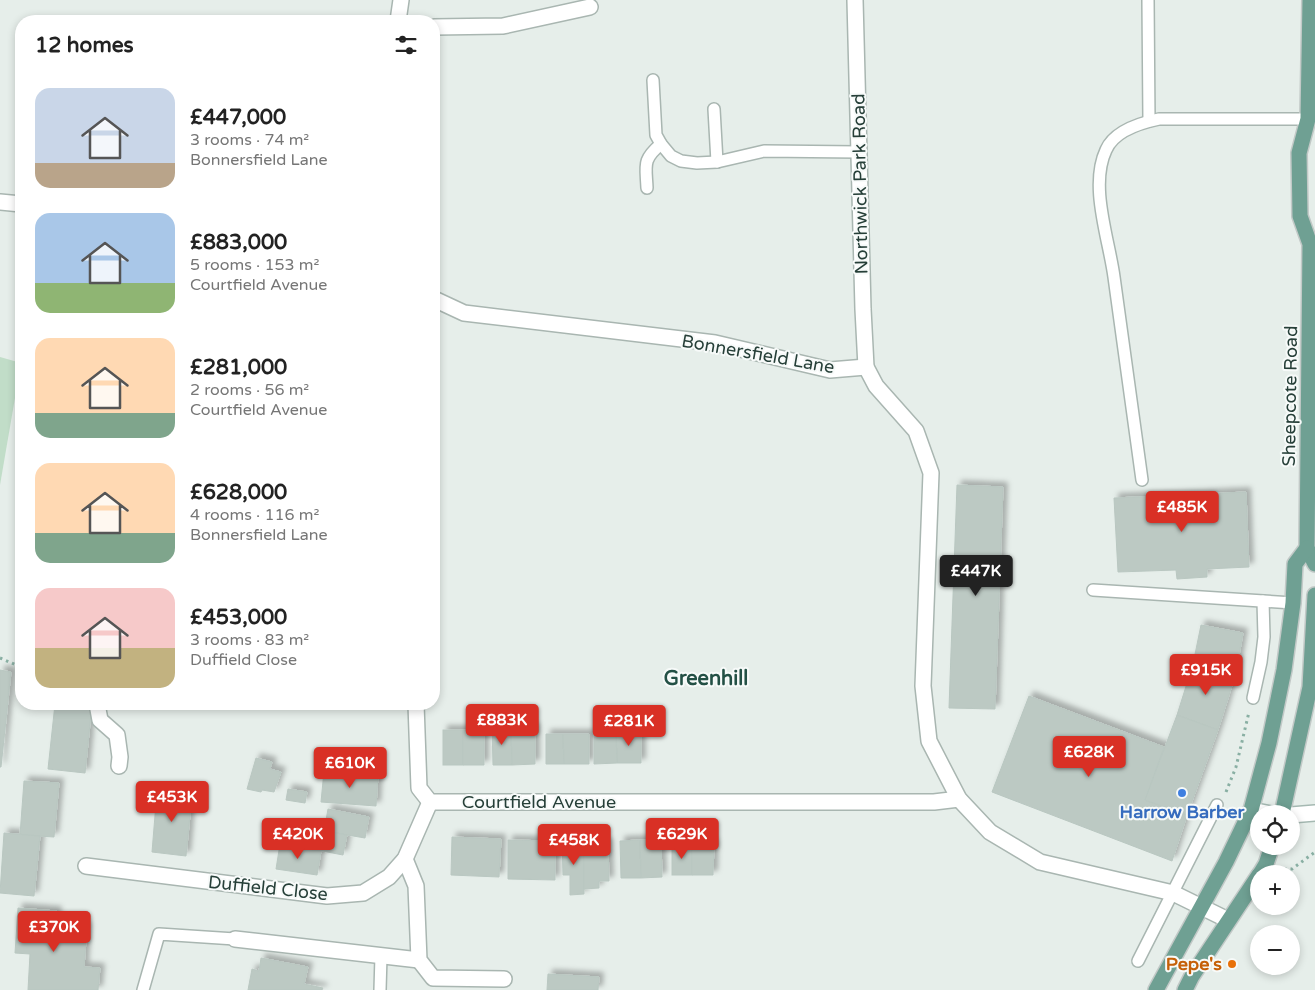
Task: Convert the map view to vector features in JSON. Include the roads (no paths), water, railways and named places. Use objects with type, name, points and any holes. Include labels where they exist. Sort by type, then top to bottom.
[{"type":"main road","name":"Sheepcote Road","points":[[1252,805],[1269,743],[1284,670],[1293,603],[1295,564],[1306,548],[1313,240],[1300,216],[1299,153],[1308,119],[1310,0]]},
{"type":"main road","name":"Sheepcote Road","points":[[1308,119],[1315,135]]},
{"type":"main road","points":[[1306,548],[1315,564]]},
{"type":"main road","points":[[1284,805],[1310,687],[1315,595]]},
{"type":"main road","name":"Sheepcote Road","points":[[1156,990],[1233,849],[1250,812]]},
{"type":"main road","points":[[1185,990],[1192,976],[1250,887]]},
{"type":"street","points":[[399,15],[401,0]]},
{"type":"street","name":"Northwick Park Road","points":[[856,0],[858,152],[866,368]]},
{"type":"street","points":[[440,27],[503,26],[590,8]]},
{"type":"street","points":[[0,202],[15,203]]},
{"type":"street","name":"Bonnersfield Lane","points":[[440,302],[464,313],[715,343],[830,370],[866,368]]},
{"type":"street","points":[[866,368],[876,386],[916,431],[931,473],[923,686],[929,741],[959,799],[990,832],[1040,862],[1173,892],[1228,920]]},
{"type":"street","points":[[1293,603],[1315,607]]},
{"type":"street","points":[[98,710],[100,720],[117,736],[120,757],[119,766]]},
{"type":"street","points":[[416,710],[419,788],[430,802]]},
{"type":"street","name":"Courtfield Avenue","points":[[430,802],[934,802],[959,799]]},
{"type":"street","name":"Duffield Close","points":[[86,866],[327,896],[363,892],[389,877],[405,858],[430,802]]},
{"type":"street","points":[[1300,814],[1315,813]]},
{"type":"street","points":[[405,858],[416,886],[419,960],[433,978],[504,979]]},
{"type":"street","points":[[235,939],[419,960]]},
{"type":"lane","points":[[1148,0],[1149,121]]},
{"type":"lane","points":[[653,80],[656,135],[671,156],[681,161],[697,163],[717,162],[764,150],[858,152]]},
{"type":"lane","points":[[714,109],[717,162]]},
{"type":"lane","points":[[1142,480],[1112,259],[1100,196],[1100,174],[1105,151],[1112,139],[1142,122],[1159,119],[1308,119]]},
{"type":"lane","points":[[647,188],[646,160],[651,152],[661,144]]},
{"type":"lane","points":[[1093,590],[1293,603]]},
{"type":"lane","points":[[1253,698],[1264,637],[1263,601]]},
{"type":"lane","points":[[1138,961],[1217,805]]},
{"type":"lane","points":[[143,990],[159,934],[235,939]]},
{"type":"lane","points":[[380,990],[381,956]]},
{"type":"place","name":"Harrow Barber","points":[[1182,793]]},
{"type":"place","name":"Pepe's","points":[[1232,964]]},
{"type":"district","name":"Greenhill","points":[[706,678]]}]
